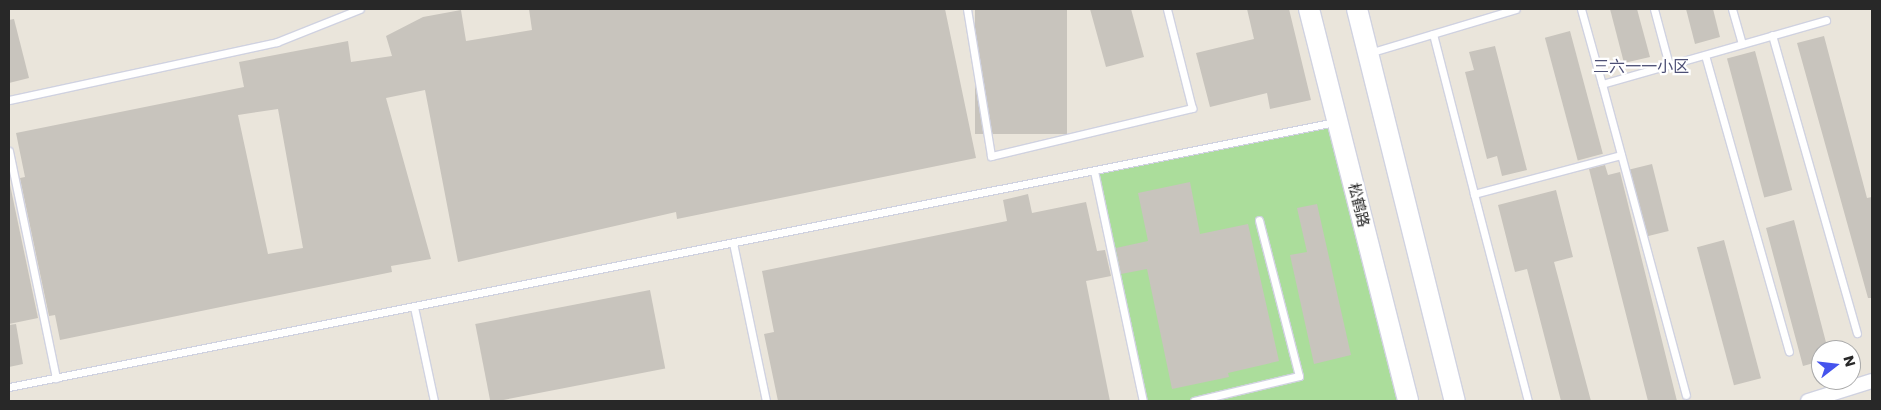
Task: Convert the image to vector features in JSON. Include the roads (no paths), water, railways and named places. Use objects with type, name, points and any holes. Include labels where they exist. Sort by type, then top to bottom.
[{"type":"main road","name":"松鹤路","points":[[1309,9],[1408,401]]},
{"type":"main road","points":[[1357,9],[1455,401]]},
{"type":"street","points":[[1808,401],[1872,380]]},
{"type":"lane","points":[[9,100],[278,42],[360,9]]},
{"type":"lane","points":[[967,9],[991,156],[1192,108],[1167,9]]},
{"type":"lane","points":[[1368,53],[1433,34],[1497,12],[1516,9]]},
{"type":"lane","points":[[1581,9],[1686,395]]},
{"type":"lane","points":[[1654,9],[1669,65]]},
{"type":"lane","points":[[1732,9],[1742,44]]},
{"type":"lane","points":[[1602,84],[1826,20]]},
{"type":"lane","points":[[1433,34],[1528,401]]},
{"type":"lane","points":[[1772,35],[1857,333]]},
{"type":"lane","points":[[1705,54],[1789,351]]},
{"type":"lane","points":[[9,387],[1338,122]]},
{"type":"lane","points":[[9,151],[56,378]]},
{"type":"lane","points":[[1474,194],[1621,155]]},
{"type":"lane","points":[[1094,171],[1143,401]]},
{"type":"lane","points":[[1194,401],[1299,376],[1259,220]]},
{"type":"lane","points":[[733,243],[766,401]]},
{"type":"lane","points":[[414,307],[434,401]]},
{"type":"district","name":"三六一一小区","points":[[1641,67]]}]
